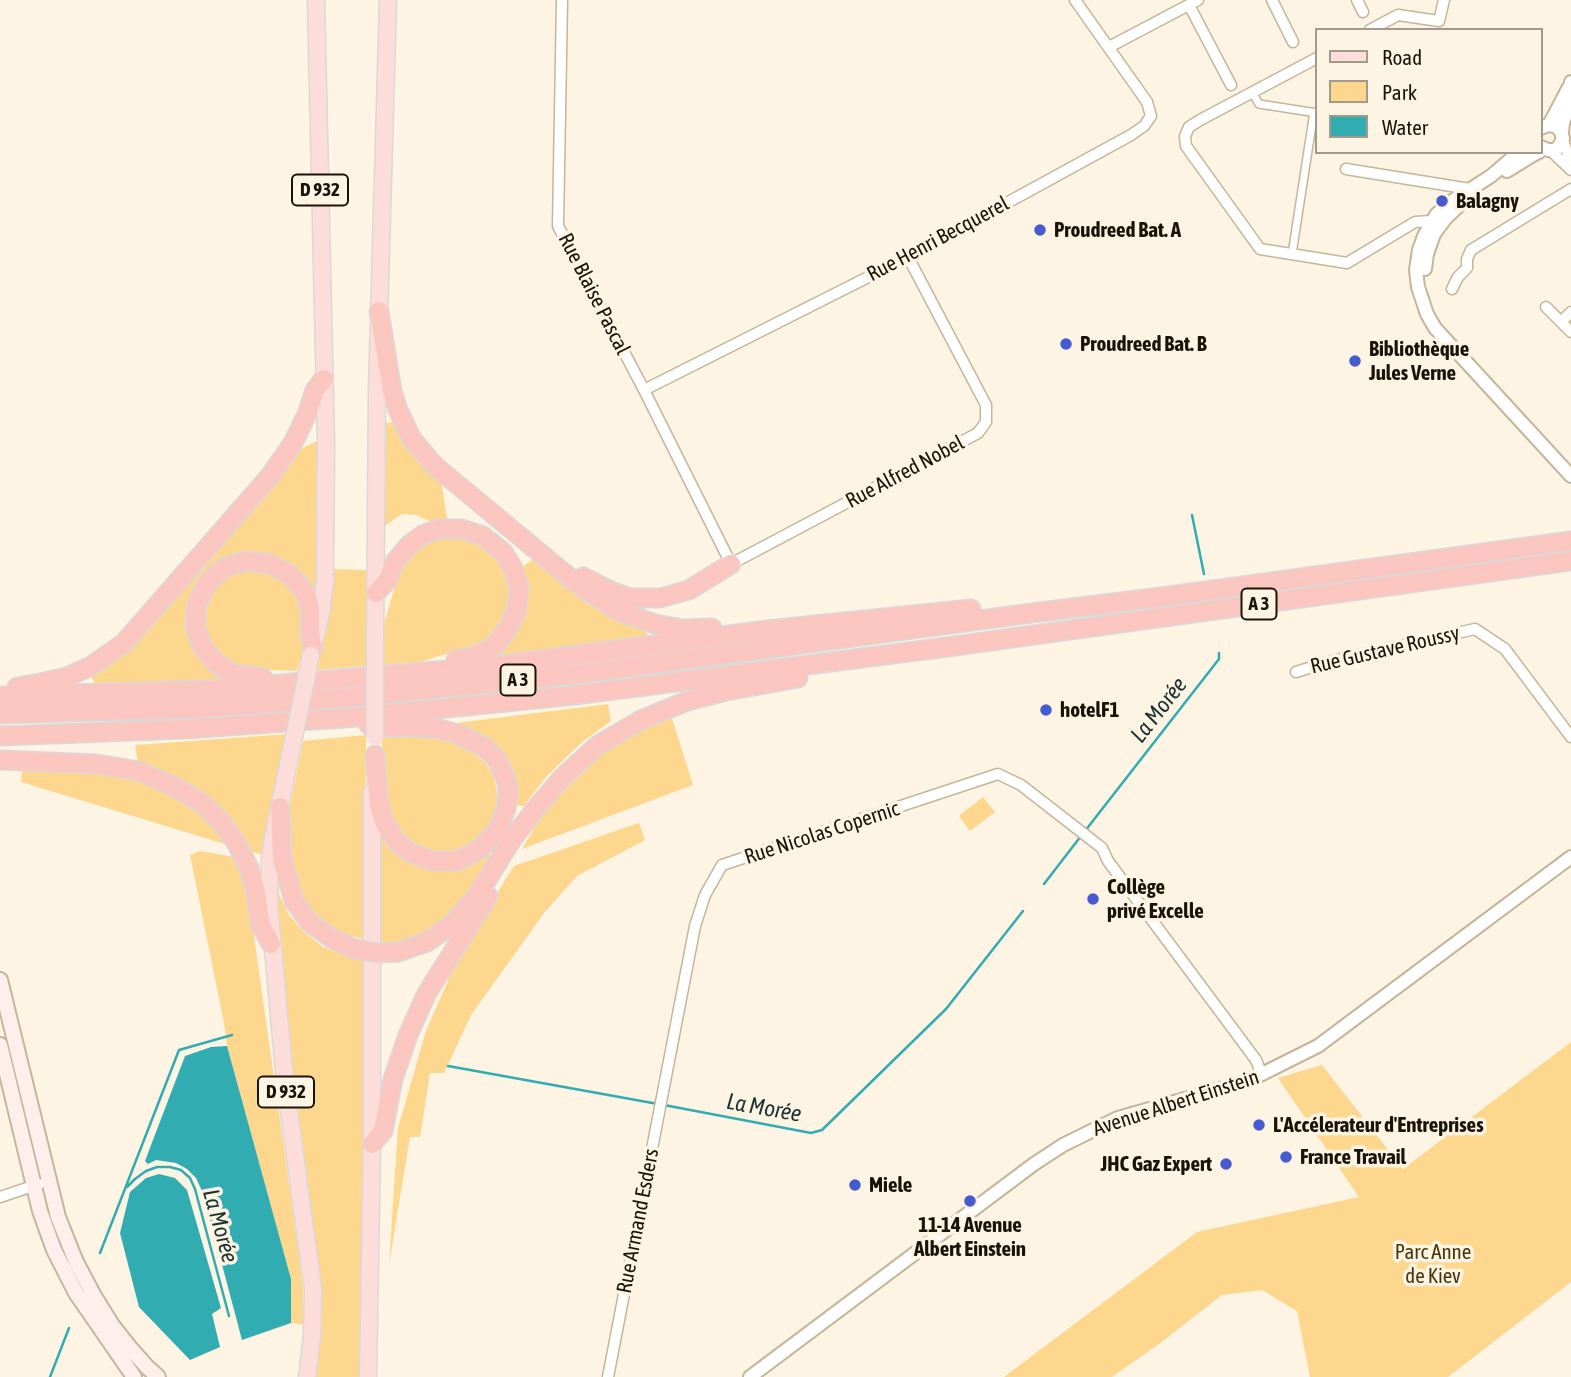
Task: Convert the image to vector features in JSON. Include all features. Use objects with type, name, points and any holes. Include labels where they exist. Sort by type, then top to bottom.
[{"type":"highway","points":[[379,311],[391,391],[412,439],[435,466],[569,577],[621,612],[655,624],[683,629],[745,625],[767,630]]},
{"type":"highway","points":[[1,702],[13,688],[67,677],[91,666],[124,643],[270,475],[293,443],[315,390],[324,379]]},
{"type":"highway","points":[[376,593],[387,581],[395,562],[409,545],[424,534],[440,529],[462,529],[483,536],[503,552],[513,568],[519,588],[516,612],[506,632],[493,647],[474,657],[444,662],[435,671]]},
{"type":"highway","name":"A 3","points":[[1,702],[205,708],[354,697],[578,674],[1571,541]]},
{"type":"highway","points":[[282,685],[269,678],[232,674],[215,662],[202,646],[195,626],[197,605],[207,583],[225,567],[247,561],[270,564],[289,574],[306,593],[310,608],[312,652]]},
{"type":"highway","name":"A 3","points":[[0,736],[186,729],[357,717],[575,695],[1571,561]]},
{"type":"highway","points":[[569,577],[586,577],[630,598],[660,598],[689,590],[731,564]]},
{"type":"highway","points":[[1,702],[282,685],[435,671],[767,630],[1008,605],[1032,612]]},
{"type":"highway","points":[[280,807],[282,859],[294,901],[309,922],[331,938],[355,949],[379,953],[398,952],[426,942],[450,926],[475,899],[513,838],[562,778],[598,744],[641,720],[687,701],[726,691],[934,659],[947,647]]},
{"type":"highway","points":[[357,717],[372,727],[440,729],[458,734],[484,747],[499,764],[506,782],[506,808],[497,831],[481,848],[464,858],[433,861],[411,853],[397,842],[382,816],[375,746]]},
{"type":"highway","points":[[0,760],[97,764],[139,771],[175,787],[203,804],[222,823],[249,868],[261,926],[271,944]]},
{"type":"highway","points":[[372,1144],[383,1130],[393,1079],[408,1035],[427,993],[512,854],[513,838]]},
{"type":"main road","name":"D 932","points":[[307,1377],[312,1336],[313,1289],[285,1082],[269,905],[270,858],[321,612],[325,580],[326,444],[316,0]]},
{"type":"main road","points":[[368,1377],[377,402],[388,0]]},
{"type":"main road","points":[[0,981],[58,1217],[76,1262],[112,1325],[158,1377]]},
{"type":"main road","points":[[0,1045],[40,1211],[54,1250],[76,1293],[134,1377]]},
{"type":"street","name":"Rue Blaise Pascal","points":[[562,0],[558,226],[731,564]]},
{"type":"street","points":[[1075,0],[1109,47],[1194,3],[1231,85]]},
{"type":"street","points":[[1272,0],[1293,41]]},
{"type":"street","points":[[1357,0],[1363,12]]},
{"type":"street","points":[[1374,28],[1398,15],[1441,25],[1444,0]]},
{"type":"street","name":"Rue Henri Becquerel","points":[[644,390],[908,257],[1144,126],[1151,116],[1147,102],[1109,47]]},
{"type":"street","points":[[1316,59],[1189,127],[1185,136],[1186,146],[1260,249],[1347,263],[1415,222],[1435,224]]},
{"type":"street","points":[[1544,126],[1571,83]]},
{"type":"street","points":[[1544,150],[1559,147],[1563,122],[1570,103],[1571,83]]},
{"type":"street","points":[[1252,92],[1259,104],[1316,113],[1292,254]]},
{"type":"street","points":[[1544,126],[1555,126],[1571,162]]},
{"type":"street","points":[[1544,150],[1571,170]]},
{"type":"street","points":[[1435,224],[1442,208],[1491,176],[1517,154]]},
{"type":"street","points":[[1536,154],[1467,199],[1435,224],[1424,236],[1419,250],[1416,279],[1424,307],[1435,328],[1571,476]]},
{"type":"street","points":[[1346,169],[1470,189]]},
{"type":"street","points":[[1452,289],[1467,268],[1467,258],[1471,250],[1571,189]]},
{"type":"street","name":"Rue Alfred Nobel","points":[[731,564],[978,433],[986,422],[986,405],[908,257]]},
{"type":"street","points":[[1546,307],[1571,332]]},
{"type":"street","points":[[1561,322],[1571,312]]},
{"type":"street","name":"Rue Gustave Roussy","points":[[1296,672],[1328,662],[1475,629],[1505,649],[1571,737]]},
{"type":"street","name":"Rue Nicolas Copernic","points":[[668,1065],[695,926],[705,895],[722,865],[998,774],[1021,785],[1102,848],[1108,860],[1256,1060],[1262,1075]]},
{"type":"street","name":"Avenue Albert Einstein","points":[[750,1377],[1063,1145],[1118,1118],[1158,1105],[1233,1087],[1318,1046],[1571,857]]},
{"type":"street","name":"Rue Armand Esders","points":[[608,1377],[668,1065]]},
{"type":"street","points":[[0,1197],[48,1182]]},
{"type":"green space","points":[[395,422],[441,479],[447,519],[433,523],[417,515],[402,514],[383,527],[385,423]]},
{"type":"green space","points":[[317,441],[316,588],[310,590],[291,568],[221,564],[189,630],[228,681],[98,687],[91,677],[104,670],[131,646],[296,451]]},
{"type":"green space","points":[[457,536],[475,542],[497,557],[508,577],[510,600],[503,620],[488,641],[468,650],[403,668],[384,670],[384,624],[399,572],[414,551],[433,539]]},
{"type":"green space","points":[[534,559],[585,602],[619,622],[647,630],[647,641],[498,659],[497,652],[522,567]]},
{"type":"green space","points":[[333,569],[369,570],[367,666],[316,670]]},
{"type":"green space","points":[[245,570],[266,570],[283,580],[298,596],[309,634],[297,671],[233,668],[207,641],[203,623],[206,604],[215,588],[229,574]]},
{"type":"green space","points":[[608,704],[611,721],[582,742],[546,777],[524,806],[512,805],[500,750],[482,736],[465,729],[440,725]]},
{"type":"green space","points":[[671,715],[693,785],[522,849],[551,799],[601,752],[645,726]]},
{"type":"green space","points":[[415,732],[452,741],[467,748],[483,760],[493,774],[498,797],[494,816],[485,835],[454,854],[432,854],[413,847],[390,821],[383,789],[382,735]]},
{"type":"green space","points":[[289,734],[264,855],[248,851],[208,799],[176,778],[138,763],[135,745]]},
{"type":"green space","points":[[366,735],[365,940],[337,932],[312,917],[296,893],[286,824],[303,741]]},
{"type":"green space","points":[[22,769],[136,776],[199,808],[222,834],[225,844],[21,782]]},
{"type":"green space","points":[[983,797],[995,812],[970,831],[959,816]]},
{"type":"green space","points":[[378,823],[406,858],[478,858],[496,852],[446,919],[426,934],[397,945],[377,945]]},
{"type":"green space","points":[[639,823],[645,840],[577,876],[544,913],[471,1015],[444,1073],[430,1073],[420,1137],[410,1137],[389,1264],[398,1128],[426,1031],[460,953],[514,866]]},
{"type":"green space","points":[[200,851],[234,857],[244,877],[248,894],[296,1233],[303,1287],[304,1325],[291,1323],[291,1279],[227,1046],[190,855]]},
{"type":"green space","points":[[274,892],[278,892],[289,915],[302,930],[323,947],[368,962],[363,1377],[313,1377]]},
{"type":"green space","name":"Parc Anne de Kiev","points":[[1571,1042],[1571,1282],[1448,1377],[1310,1377],[1297,1311],[1262,1290],[1222,1295],[1112,1377],[1004,1377],[1197,1232],[1359,1197],[1278,1078],[1322,1065],[1403,1169]]},
{"type":"water","points":[[227,1046],[291,1279],[291,1323],[242,1340],[203,1193],[196,1178],[176,1163],[156,1160],[148,1164],[145,1161],[185,1056],[211,1047]]},
{"type":"water","points":[[159,1174],[175,1178],[187,1190],[221,1308],[212,1314],[220,1347],[190,1360],[139,1307],[120,1233],[130,1192],[146,1178]]},
{"type":"waterway","name":"La Morée","points":[[1192,515],[1204,574]]},
{"type":"waterway","name":"La Morée","points":[[1085,831],[1219,659],[1219,653]]},
{"type":"waterway","name":"La Morée","points":[[1044,884],[1081,836]]},
{"type":"waterway","name":"La Morée","points":[[664,1105],[811,1133],[822,1130],[946,1009],[1023,911]]},
{"type":"waterway","name":"La Morée","points":[[100,1253],[179,1050],[232,1035]]},
{"type":"waterway","name":"La Morée","points":[[448,1066],[658,1104]]},
{"type":"waterway","name":"La Morée","points":[[127,1187],[146,1171],[157,1167],[181,1170],[190,1178],[229,1316]]},
{"type":"waterway","name":"La Morée","points":[[50,1377],[69,1328]]},
{"type":"place","name":"Balagny","points":[[1442,201]]},
{"type":"place","name":"Proudreed Bat. A","points":[[1040,230]]},
{"type":"place","name":"Proudreed Bat. B","points":[[1066,344]]},
{"type":"place","name":"Bibliothèque Jules Verne","points":[[1355,361]]},
{"type":"place","name":"hotelF1","points":[[1046,710]]},
{"type":"place","name":"Collège privé Excelle","points":[[1093,899]]},
{"type":"place","name":"L'Accélerateur d'Entreprises","points":[[1259,1125]]},
{"type":"place","name":"France Travail","points":[[1286,1157]]},
{"type":"place","name":"JHC Gaz Expert","points":[[1226,1164]]},
{"type":"place","name":"Miele","points":[[855,1185]]},
{"type":"place","name":"11-14 Avenue Albert Einstein","points":[[970,1201]]}]
